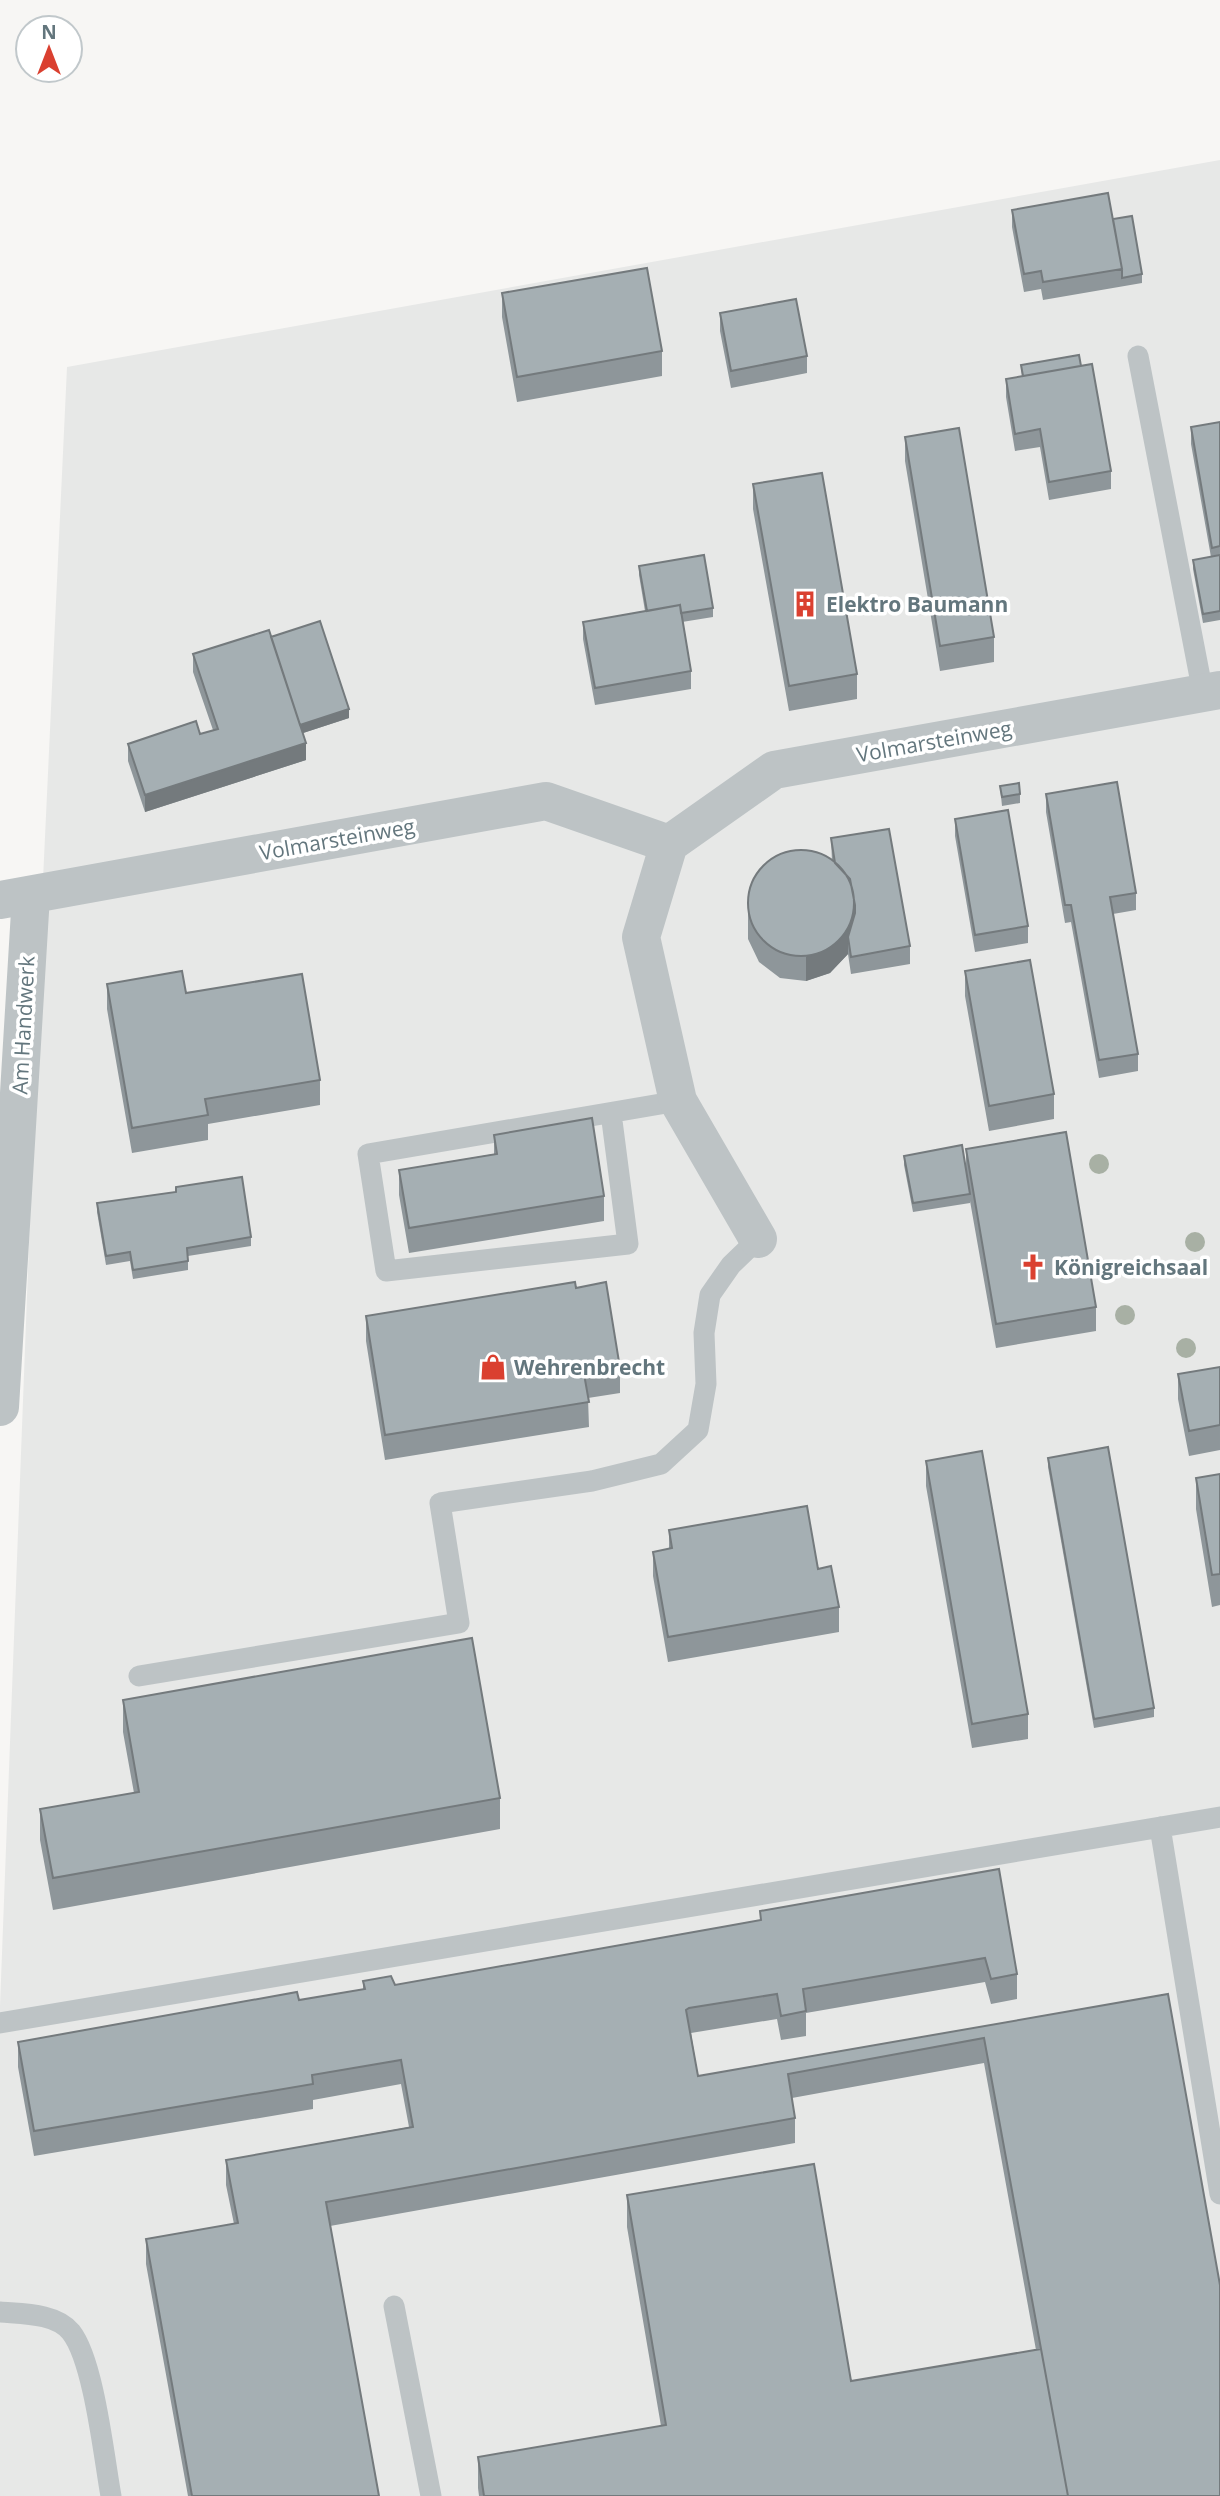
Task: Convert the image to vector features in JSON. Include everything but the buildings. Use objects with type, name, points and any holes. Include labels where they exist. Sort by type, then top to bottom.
[{"type":"street","name":"Volmarsteinweg","points":[[16,897],[546,801],[669,844],[774,770],[1212,692]]},
{"type":"street","points":[[669,844],[641,937],[678,1101],[758,1239]]},
{"type":"street","name":"Am Handwerk","points":[[0,1407],[16,897]]},
{"type":"lane","points":[[1138,356],[1212,692]]},
{"type":"lane","points":[[611,1113],[628,1244],[386,1271],[369,1154],[678,1101]]},
{"type":"lane","points":[[139,1676],[459,1623],[440,1503],[592,1481],[661,1464],[698,1430],[706,1384],[704,1333],[710,1296],[731,1265],[758,1239]]},
{"type":"lane","points":[[0,2023],[1220,1817]]},
{"type":"lane","points":[[1160,1827],[1220,2194]]},
{"type":"lane","points":[[394,2306],[431,2496]]},
{"type":"lane","points":[[0,2312],[46,2317],[71,2332],[85,2362],[111,2496]]},
{"type":"shaded area","points":[[1220,160],[1220,2496],[0,2496],[0,2006],[42,901],[67,367]]},
{"type":"place","name":"Elektro Baumann","points":[[805,604]]},
{"type":"place","name":"Königreichsaal","points":[[1033,1267]]},
{"type":"place","name":"Wehrenbrecht","points":[[493,1367]]}]
